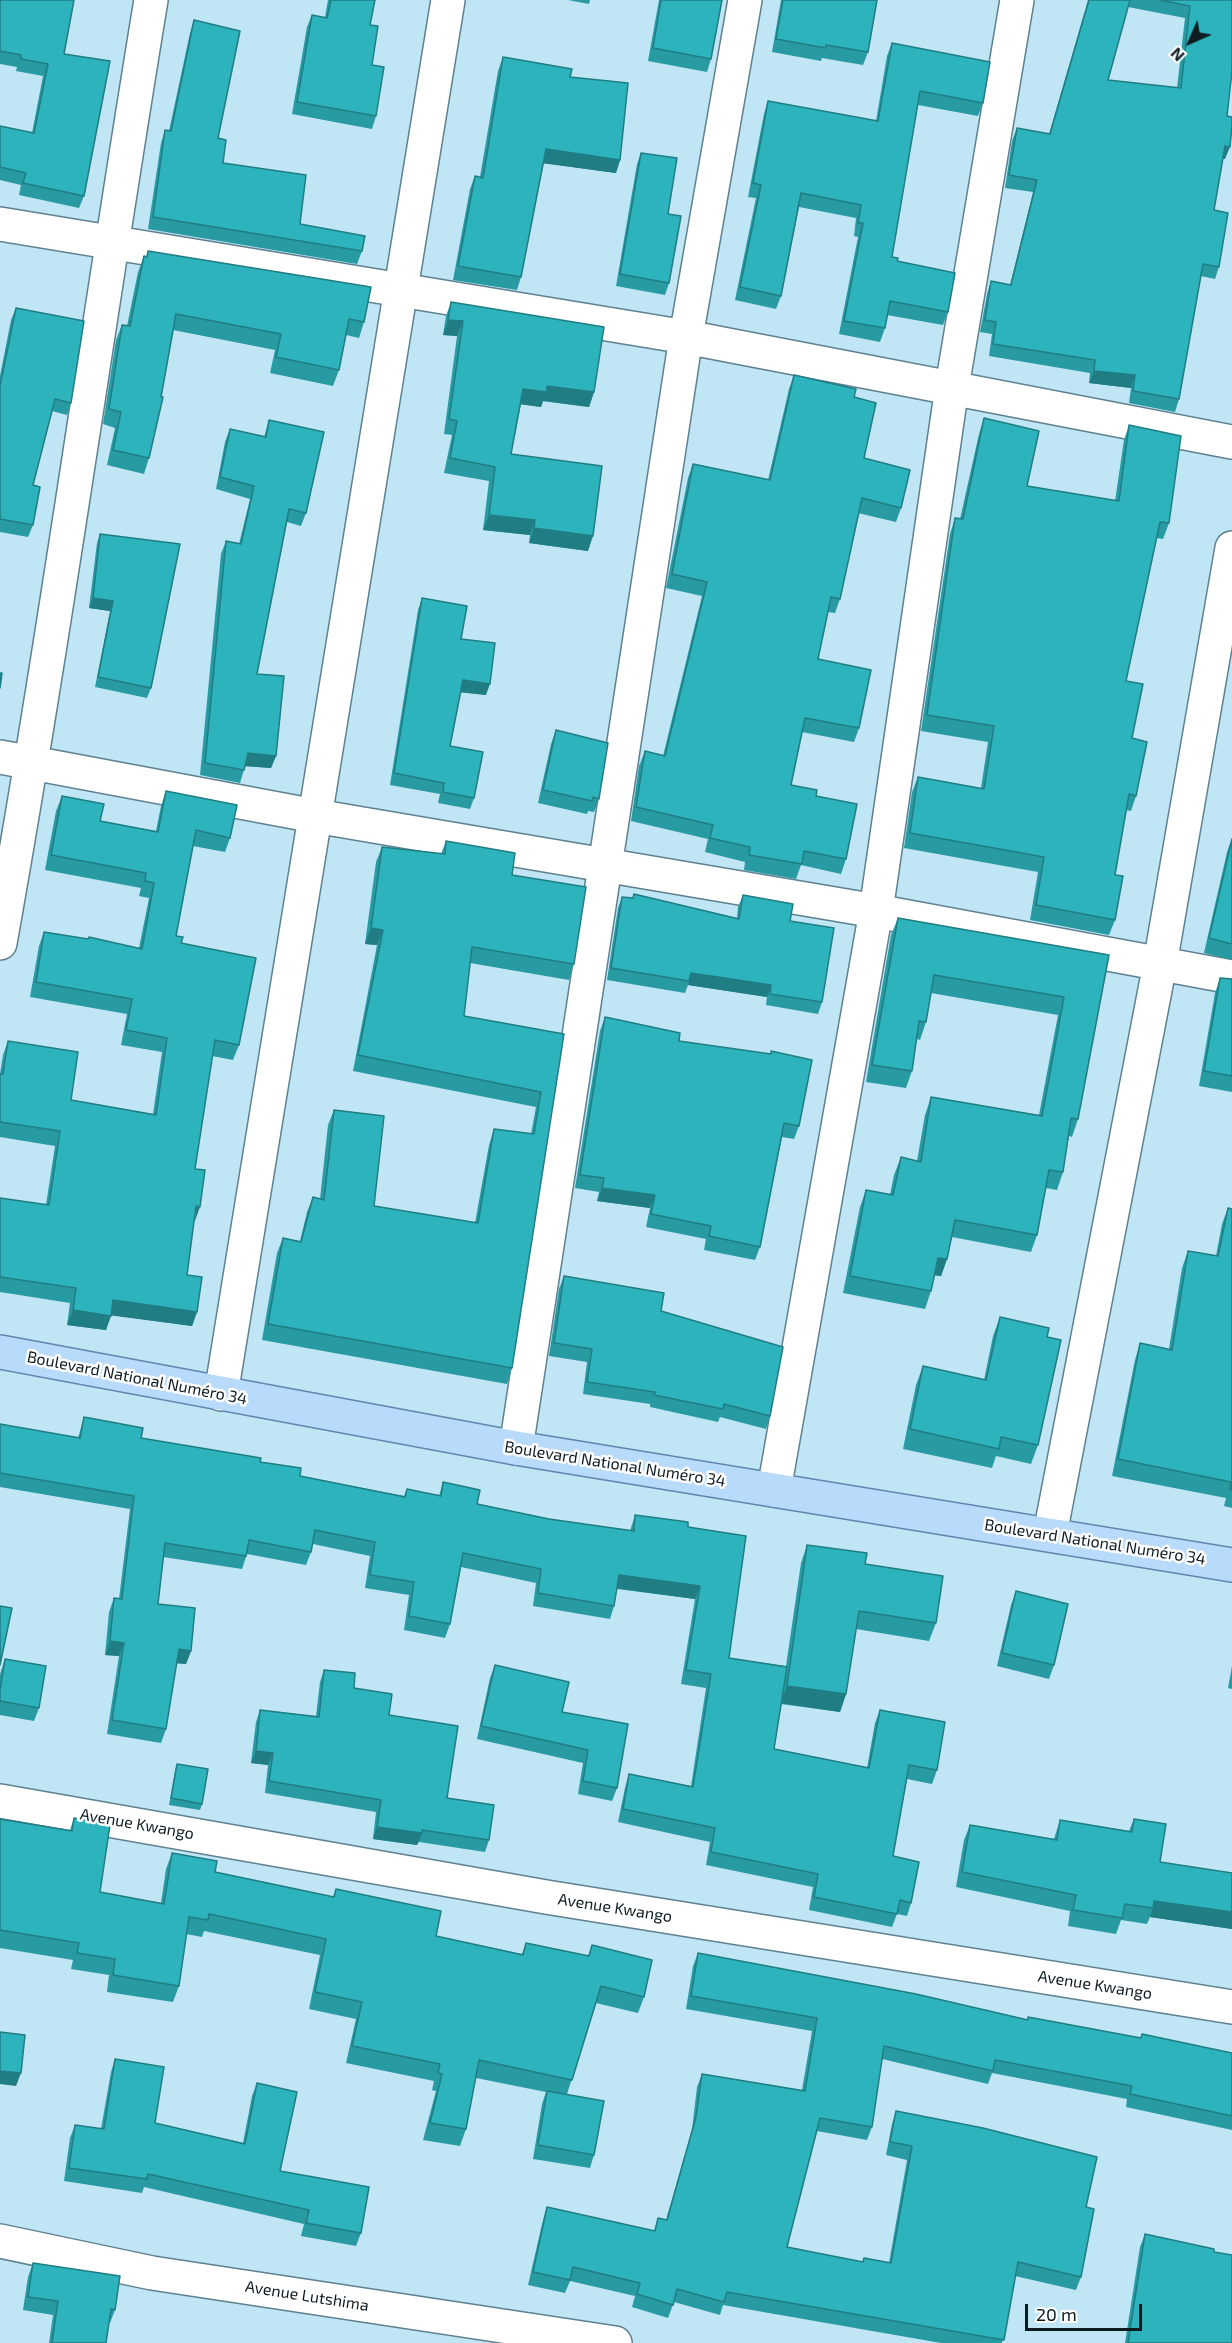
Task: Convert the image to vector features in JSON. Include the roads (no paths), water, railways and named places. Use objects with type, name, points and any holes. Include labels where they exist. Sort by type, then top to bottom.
[{"type":"main road","name":"Boulevard National Numéro 34","points":[[0,1352],[516,1448],[1232,1565]]},
{"type":"street","points":[[0,943],[32,762],[111,244],[151,0]]},
{"type":"street","points":[[221,1394],[448,0]]},
{"type":"street","points":[[516,1448],[686,337],[745,0]]},
{"type":"street","points":[[774,1490],[876,911],[952,387],[1017,0]]},
{"type":"street","points":[[0,224],[686,337],[1232,442]]},
{"type":"street","points":[[1050,1534],[1160,964],[1232,548]]},
{"type":"street","points":[[0,757],[315,816],[876,911],[1232,977]]},
{"type":"street","name":"Avenue Kwango","points":[[0,1801],[546,1897],[1232,2007]]},
{"type":"street","name":"Avenue Lutshima","points":[[0,2241],[152,2273],[615,2343]]}]
